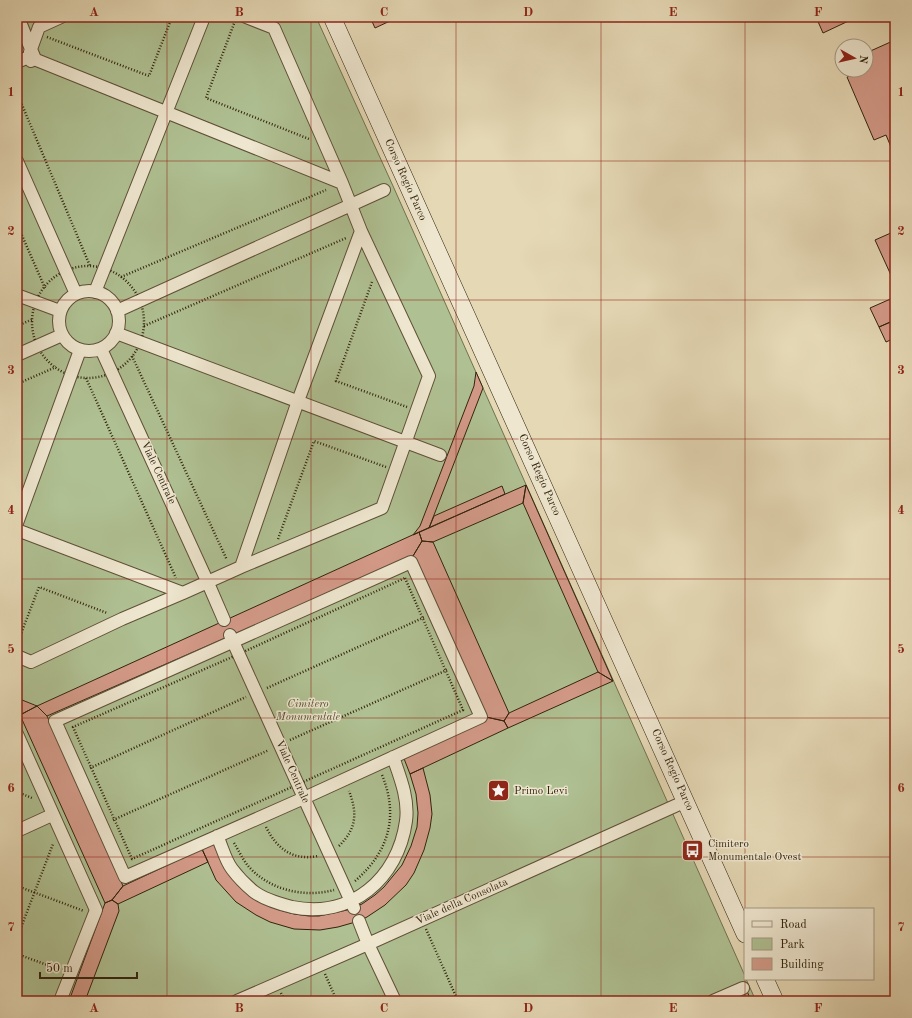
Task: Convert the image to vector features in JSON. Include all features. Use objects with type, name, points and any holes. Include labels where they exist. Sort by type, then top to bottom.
[{"type":"street","points":[[17,67],[32,55],[39,27],[61,17]]},
{"type":"street","points":[[95,292],[204,17]]},
{"type":"street","points":[[17,656],[31,662],[122,619],[382,508],[406,442],[429,376],[361,231],[342,183],[274,28],[246,17]]},
{"type":"street","name":"Corso Regio Parco","points":[[332,17],[744,932]]},
{"type":"street","points":[[17,23],[20,22],[32,55],[166,112],[342,183]]},
{"type":"street","points":[[17,62],[32,55]]},
{"type":"street","points":[[17,161],[76,294]]},
{"type":"street","points":[[117,311],[384,190]]},
{"type":"street","points":[[236,570],[361,231]]},
{"type":"street","points":[[86,291],[95,292],[112,302],[117,311],[119,320],[116,333],[108,344],[101,349],[92,351],[80,350],[68,342],[62,335],[59,326],[60,311],[68,299],[76,294],[86,291]]},
{"type":"street","points":[[17,295],[60,311]]},
{"type":"street","points":[[116,333],[440,455]]},
{"type":"street","points":[[17,355],[62,335]]},
{"type":"street","name":"Viale Centrale","points":[[101,349],[224,620]]},
{"type":"street","points":[[17,523],[80,350]]},
{"type":"street","points":[[17,530],[183,593]]},
{"type":"street","points":[[410,562],[482,717],[393,756],[304,798],[124,877],[55,721],[232,638],[410,562]]},
{"type":"street","name":"Viale Centrale","points":[[232,638],[352,905]]},
{"type":"street","points":[[17,734],[52,815],[96,910],[60,1001]]},
{"type":"street","points":[[217,836],[232,869],[254,892],[280,904],[304,909],[352,905],[374,887],[389,867],[400,846],[406,820],[404,790],[393,756]]},
{"type":"street","name":"Viale della Consolata","points":[[237,1001],[368,944],[686,801]]},
{"type":"street","points":[[17,832],[52,815]]},
{"type":"street","points":[[359,921],[368,944],[395,1001]]},
{"type":"street","points":[[765,980],[775,1001]]},
{"type":"street","points":[[713,1001],[743,988]]},
{"type":"path","points":[[37,34],[149,76],[172,17]]},
{"type":"path","points":[[237,17],[206,98],[325,145]]},
{"type":"path","points":[[17,93],[90,266]]},
{"type":"path","points":[[121,277],[342,183]]},
{"type":"path","points":[[17,224],[44,288]]},
{"type":"path","points":[[144,326],[361,231]]},
{"type":"path","points":[[90,266],[104,269],[121,277],[140,300],[144,326],[140,342],[126,363],[112,373],[86,378],[71,375],[56,367],[49,361],[38,346],[35,337],[33,319],[36,302],[44,288],[51,281],[66,271],[90,266]]},
{"type":"path","points":[[378,266],[336,381],[417,411]]},
{"type":"path","points":[[17,326],[33,319]]},
{"type":"path","points":[[132,356],[236,570]]},
{"type":"path","points":[[17,385],[56,367]]},
{"type":"path","points":[[86,378],[183,593]]},
{"type":"path","points":[[272,554],[314,441],[395,470]]},
{"type":"path","points":[[17,644],[39,587],[122,619]]},
{"type":"path","points":[[17,938],[58,828]]},
{"type":"path","points":[[17,886],[94,915]]},
{"type":"path","points":[[421,920],[458,1001]]},
{"type":"path","points":[[17,954],[71,973]]},
{"type":"path","points":[[320,965],[337,1001]]},
{"type":"green space","name":"Cimitero Monumentale","points":[[17,17],[316,17],[393,186],[744,974],[744,980],[746,980],[756,1001],[17,1001]]},
{"type":"building","points":[[370,17],[388,17],[390,21],[375,28]]},
{"type":"building","points":[[816,17],[857,17],[823,33]]},
{"type":"building","points":[[895,40],[895,146],[891,147],[886,135],[874,140],[847,78],[874,78],[874,49]]},
{"type":"building","points":[[893,232],[895,237],[895,284],[875,240]]},
{"type":"building","points":[[895,297],[895,320],[879,327],[870,308]]},
{"type":"building","points":[[895,320],[895,338],[886,342],[879,327]]},
{"type":"building","points":[[476,372],[483,388],[429,528],[413,535],[420,526],[474,386]]},
{"type":"building","points":[[526,485],[523,503],[433,542],[422,541],[419,532]]},
{"type":"building","points":[[526,485],[613,681],[598,672],[523,503]]},
{"type":"building","points":[[502,486],[505,494],[429,528],[434,516]]},
{"type":"building","points":[[419,532],[422,541],[413,556],[47,716],[37,706]]},
{"type":"building","points":[[422,541],[433,542],[509,713],[504,721],[486,717],[413,556]]},
{"type":"building","points":[[598,672],[613,681],[508,728],[504,721],[509,713]]},
{"type":"building","points":[[17,698],[37,706],[20,715],[17,714]]},
{"type":"building","points":[[37,706],[47,716],[123,886],[112,900],[105,903],[20,715]]},
{"type":"building","points":[[486,717],[504,721],[508,728],[410,774],[403,756]]},
{"type":"building","points":[[423,768],[430,795],[432,814],[424,850],[414,873],[406,885],[385,905],[359,921],[320,930],[294,929],[270,922],[236,902],[216,880],[202,849],[215,843],[276,909],[309,916],[319,916],[347,910],[362,904],[375,895],[384,887],[402,865],[411,846],[417,827],[418,813],[416,794],[410,774]]},
{"type":"building","points":[[202,849],[208,862],[118,904],[112,900],[123,886]]},
{"type":"building","points":[[112,900],[118,904],[119,911],[85,1001],[69,1001],[105,903]]},
{"type":"building","points":[[747,991],[751,1001],[729,1001],[729,1000]]},
{"type":"place","name":"Primo Levi","points":[[499,791]]},
{"type":"place","name":"Cimitero Monumentale Ovest","points":[[693,850]]}]
